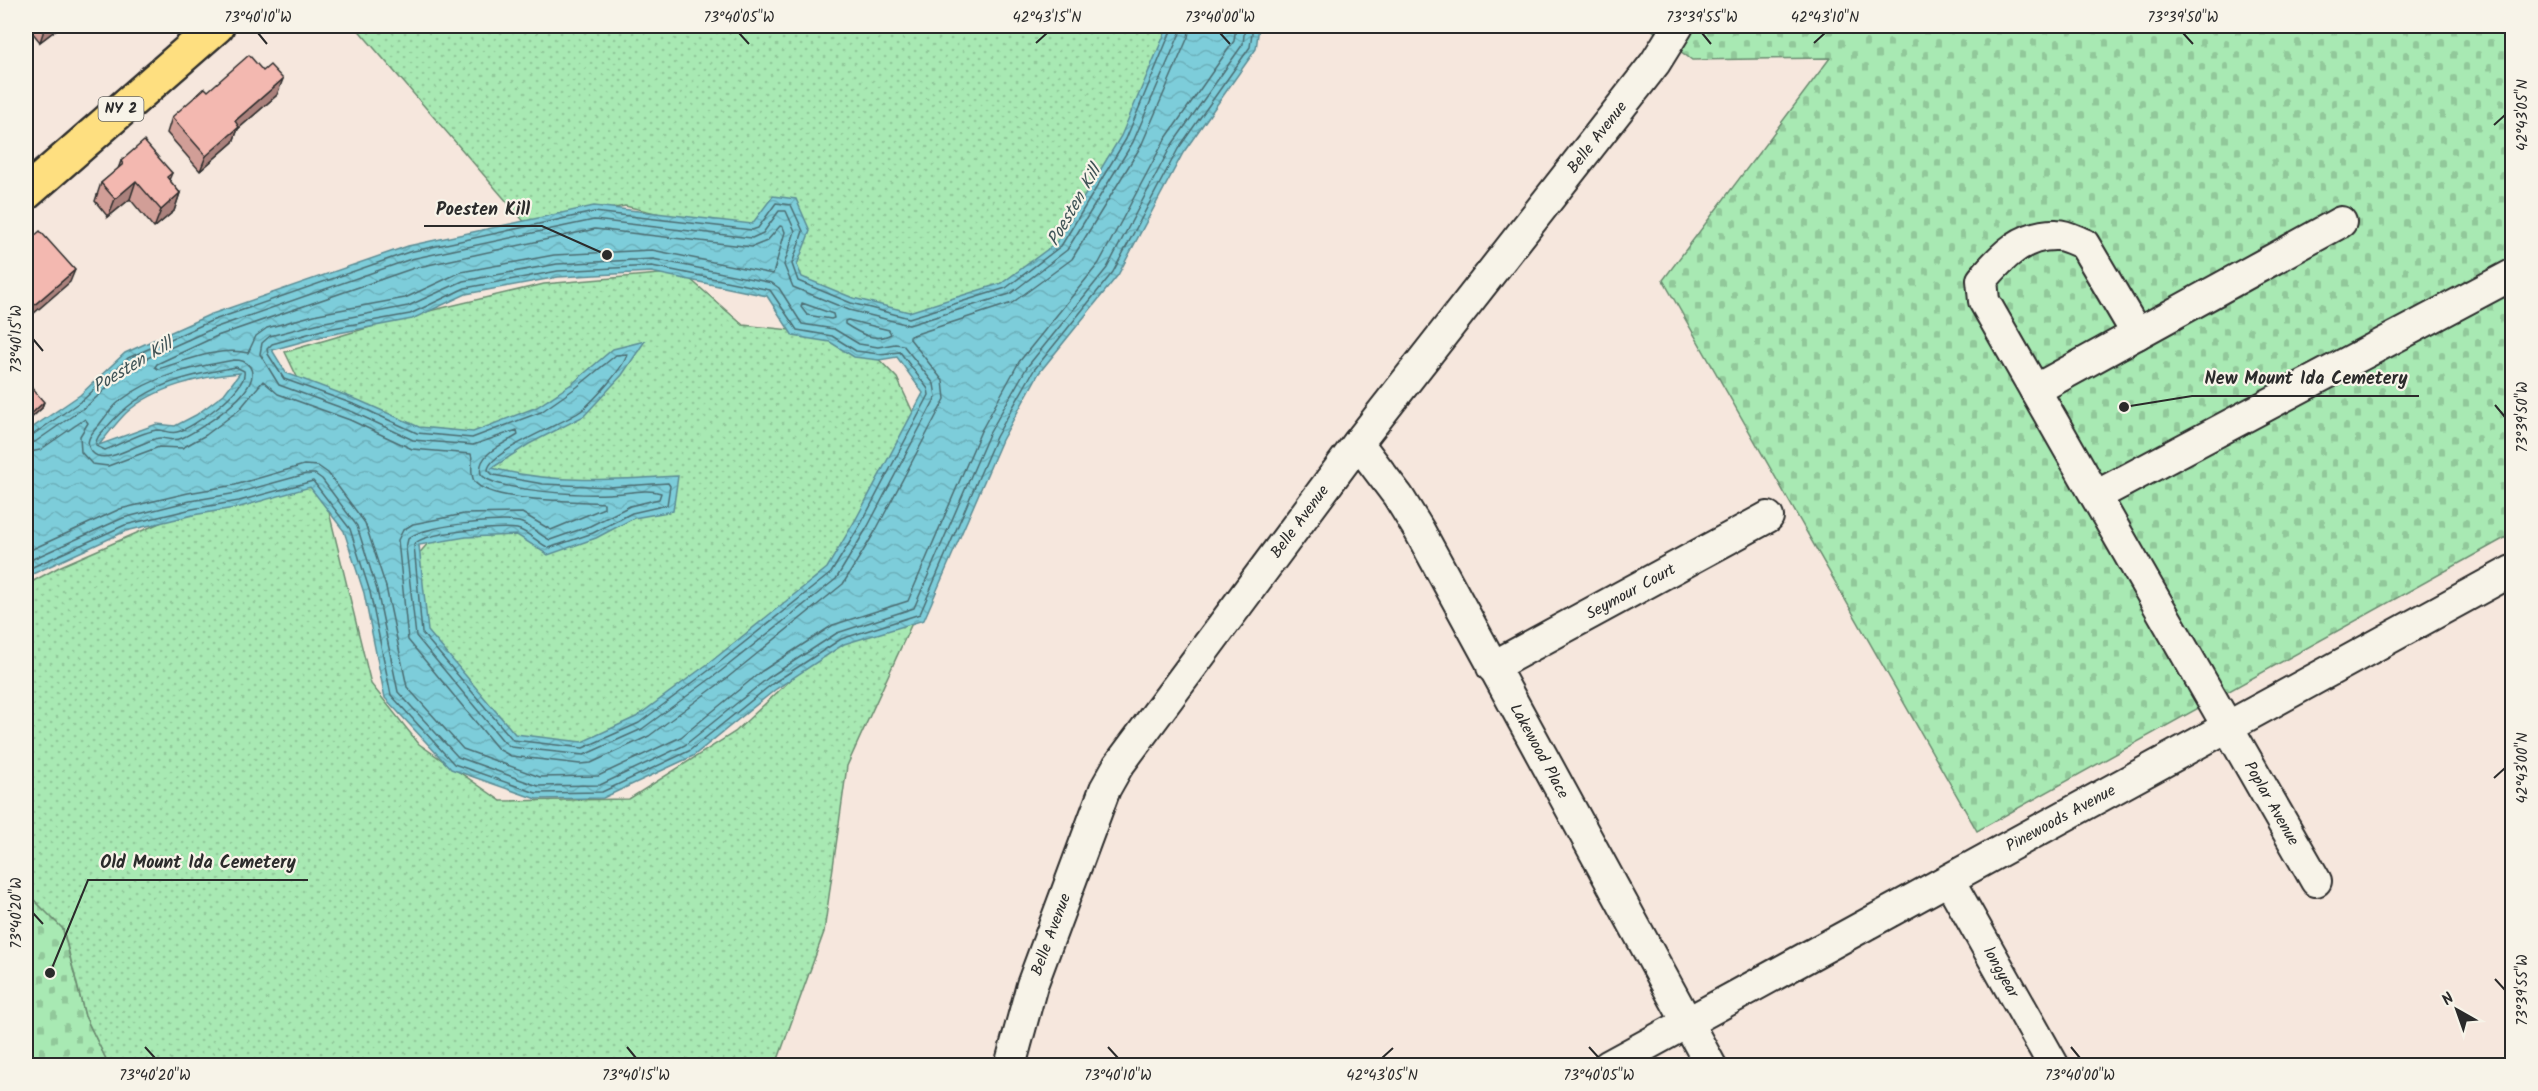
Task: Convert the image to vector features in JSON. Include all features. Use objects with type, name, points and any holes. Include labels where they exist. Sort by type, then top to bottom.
[{"type":"main road","name":"NY 2","points":[[26,193],[217,26]]},
{"type":"street","name":"Belle Avenue","points":[[1010,1065],[1032,985],[1105,789],[1118,766],[1358,442],[1655,63],[1678,26]]},
{"type":"street","points":[[2035,390],[2341,222]]},
{"type":"street","name":"Poplar Avenue","points":[[2137,334],[2084,244],[2058,235],[2026,240],[2000,258],[1982,280],[1984,301],[2229,725],[2316,881]]},
{"type":"street","points":[[2096,496],[2512,275]]},
{"type":"street","name":"Lakewood Place","points":[[1358,442],[1398,496],[1419,530],[1712,1065]]},
{"type":"street","name":"Seymour Court","points":[[1492,667],[1768,516]]},
{"type":"street","name":"Pinewoods Avenue","points":[[1608,1065],[2512,571]]},
{"type":"street","name":"longyear","points":[[1949,880],[2054,1065]]},
{"type":"green space","points":[[355,26],[1175,26],[1133,128],[1061,244],[1005,291],[911,319],[799,281],[747,234],[625,206],[527,225]]},
{"type":"green space","points":[[1647,26],[2512,26],[2512,534],[1977,831],[1663,280],[1830,58],[1692,60]]},
{"type":"green space","points":[[682,272],[743,325],[857,337],[897,378],[935,460],[871,554],[649,719],[578,746],[507,735],[423,636],[415,558],[491,472],[301,385],[285,352],[408,316],[544,284]]},
{"type":"green space","points":[[319,471],[371,684],[419,744],[501,801],[629,799],[735,732],[850,624],[968,500],[847,766],[824,932],[776,1065],[109,1065],[85,1016],[63,929],[26,892],[26,585],[61,566],[201,505]]},
{"type":"green space","points":[[26,892],[62,926],[85,1016],[109,1065],[26,1065]]},
{"type":"water","points":[[1168,26],[1259,26],[1256,49],[1183,153],[1118,275],[1039,373],[1002,440],[924,620],[844,644],[776,689],[693,756],[603,798],[536,799],[451,769],[385,698],[364,593],[344,531],[310,487],[240,507],[193,515],[126,531],[26,577],[26,432],[80,395],[125,353],[209,315],[408,246],[594,206],[752,224],[773,196],[796,199],[810,231],[797,265],[802,277],[853,298],[909,312],[1002,283],[1056,243],[1121,136]],"holes":[[[651,272],[767,296],[793,336],[830,342],[854,357],[879,360],[897,357],[923,393],[856,519],[827,568],[713,660],[636,717],[582,742],[515,734],[428,631],[419,545],[466,537],[517,535],[548,555],[596,538],[634,518],[673,511],[678,476],[561,479],[492,468],[529,444],[584,416],[622,375],[645,341],[613,349],[573,383],[537,407],[473,432],[419,427],[358,400],[286,373],[272,350],[323,336],[412,319],[466,294],[558,277]],[[240,373],[224,394],[196,415],[175,426],[157,424],[99,445],[126,413],[150,396],[195,380]]]},
{"type":"building","points":[[249,55],[263,71],[270,65],[283,79],[235,121],[239,127],[206,156],[172,117],[205,88],[208,91]]},
{"type":"building","points":[[144,141],[172,173],[167,177],[180,193],[161,210],[136,181],[115,199],[101,183]]},
{"type":"building","points":[[40,231],[75,270],[26,312],[26,243]]},
{"type":"building","points":[[30,386],[44,402],[30,415],[26,410],[26,390]]},
{"type":"place","name":"Poesten Kill","points":[[607,255]]},
{"type":"place","name":"New Mount Ida Cemetery","points":[[2124,407]]},
{"type":"place","name":"Old Mount Ida Cemetery","points":[[50,973]]}]
